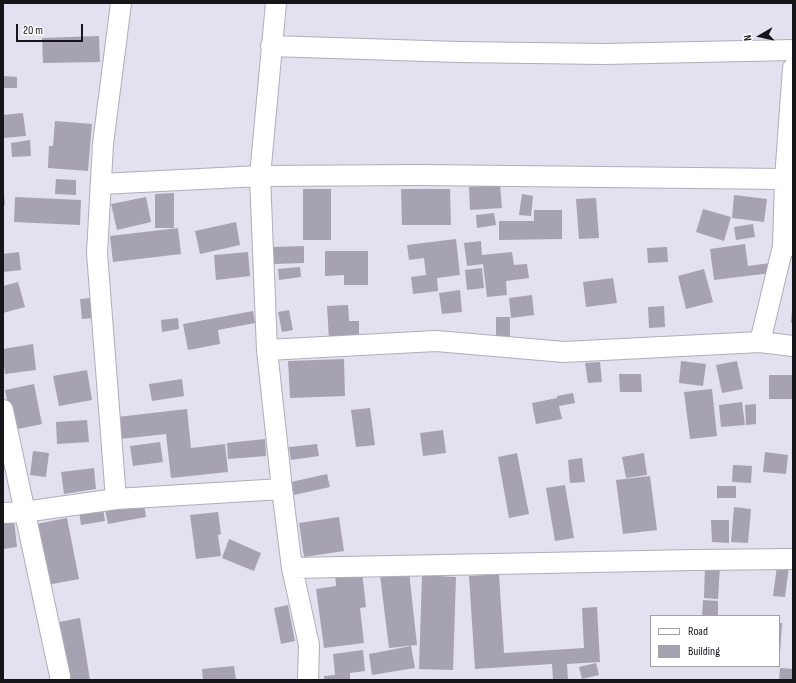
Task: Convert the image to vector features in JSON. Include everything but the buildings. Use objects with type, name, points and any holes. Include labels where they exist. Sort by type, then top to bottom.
[{"type":"street","points":[[116,499],[97,253],[102,184],[103,144],[122,3]]},
{"type":"street","points":[[276,3],[260,176],[267,350],[292,568],[309,645],[308,680]]},
{"type":"street","points":[[271,46],[458,52],[604,54],[793,50]]},
{"type":"street","points":[[760,342],[788,246],[785,180],[793,68]]},
{"type":"street","points":[[102,184],[260,176],[421,175],[785,180]]},
{"type":"street","points":[[267,350],[436,341],[564,352],[760,342],[793,346]]},
{"type":"street","points":[[3,410],[60,680]]},
{"type":"street","points":[[3,513],[24,512],[116,499],[282,490]]},
{"type":"street","points":[[292,568],[793,559]]}]
